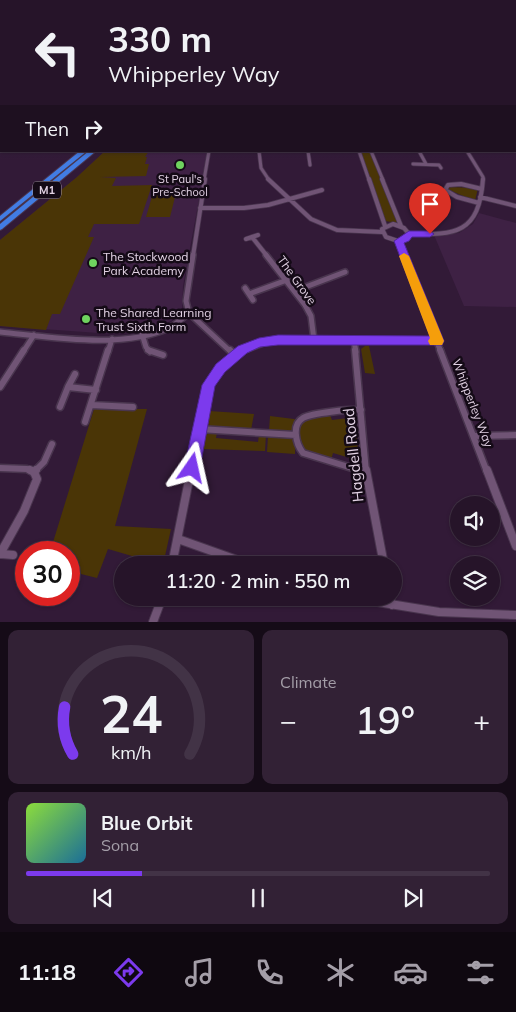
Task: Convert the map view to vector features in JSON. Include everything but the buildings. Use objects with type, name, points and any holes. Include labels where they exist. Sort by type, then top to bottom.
[{"type":"highway","name":"M1","points":[[0,219],[83,152]]},
{"type":"highway","name":"M1","points":[[0,228],[92,152]]},
{"type":"street","points":[[209,152],[186,301],[189,313],[235,355]]},
{"type":"street","points":[[259,152],[264,174],[311,220],[327,227],[346,231],[382,232],[386,237],[398,241],[405,239],[409,234]]},
{"type":"street","points":[[308,152],[310,165]]},
{"type":"street","points":[[359,152],[385,226],[382,232]]},
{"type":"street","points":[[372,152],[401,226],[409,234],[447,233],[470,225],[479,203],[483,177],[480,168],[469,152]]},
{"type":"street","points":[[420,152],[426,164]]},
{"type":"street","points":[[413,164],[439,165],[441,168]]},
{"type":"street","points":[[479,203],[457,197],[445,190],[448,185],[455,184],[482,189]]},
{"type":"street","points":[[200,208],[244,208],[268,205],[322,190]]},
{"type":"street","points":[[480,197],[516,206]]},
{"type":"street","points":[[385,226],[393,224],[401,226]]},
{"type":"street","name":"The Grove","points":[[246,238],[255,236],[308,309],[314,340]]},
{"type":"street","name":"Whipperley Way","points":[[398,241],[516,546]]},
{"type":"street","points":[[295,291],[345,272]]},
{"type":"street","points":[[249,294],[287,280]]},
{"type":"street","points":[[245,288],[253,300]]},
{"type":"street","points":[[0,332],[112,339],[172,326],[189,313]]},
{"type":"street","points":[[142,334],[147,351],[163,355]]},
{"type":"street","points":[[0,387],[34,335]]},
{"type":"street","points":[[85,422],[112,339]]},
{"type":"street","points":[[174,556],[209,385],[215,374],[235,355],[253,344],[268,341],[438,341]]},
{"type":"street","name":"Hagdell Road","points":[[354,341],[362,410],[366,472],[382,556]]},
{"type":"street","points":[[60,407],[75,374]]},
{"type":"street","points":[[68,387],[96,390]]},
{"type":"street","points":[[91,405],[133,407]]},
{"type":"street","points":[[362,410],[351,409],[305,417],[297,423],[296,435],[298,446],[303,454],[366,472]]},
{"type":"street","points":[[199,429],[296,435]]},
{"type":"street","points":[[474,436],[516,435]]},
{"type":"street","points":[[34,472],[44,462],[52,444]]},
{"type":"street","points":[[0,468],[27,469],[34,472],[37,478],[36,484],[0,554],[13,554]]},
{"type":"street","points":[[178,539],[226,556]]},
{"type":"street","points":[[402,604],[439,612],[516,615]]},
{"type":"street","points":[[153,622],[159,606]]},
{"type":"shaded area","name":"The Stockwood Park Academy","points":[[104,152],[208,152],[183,286],[182,312],[171,321],[154,327],[113,334],[0,326],[0,240],[77,177]]},
{"type":"shaded area","points":[[104,152],[148,152],[145,157],[147,157],[145,164],[149,164],[146,176],[100,177],[116,178],[112,186],[152,185],[139,224],[94,224],[88,237],[94,237],[60,314],[52,314],[46,330],[0,326],[0,240],[77,177]]},
{"type":"shaded area","points":[[360,152],[370,152],[398,223],[385,221]]},
{"type":"shaded area","points":[[447,187],[478,188],[475,201],[447,189]]},
{"type":"shaded area","points":[[153,193],[176,193],[170,217],[146,217]]},
{"type":"shaded area","points":[[479,213],[516,223],[516,307],[464,306],[434,235],[459,233],[473,224]]},
{"type":"shaded area","points":[[369,346],[375,374],[365,373],[361,349]]},
{"type":"shaded area","points":[[94,409],[147,409],[115,526],[171,529],[165,556],[132,556],[108,549],[97,578],[80,574],[80,541],[53,541]]},
{"type":"shaded area","points":[[209,411],[254,414],[251,430],[210,426],[206,423]]},
{"type":"shaded area","points":[[346,412],[355,413],[359,465],[351,464],[350,458],[333,453],[331,460],[305,451],[302,447],[299,424],[306,419],[330,415],[332,420],[348,418]]},
{"type":"shaded area","points":[[270,416],[296,420],[294,428],[289,432],[269,431]]},
{"type":"shaded area","points":[[217,432],[216,438],[258,442],[259,435],[266,435],[265,451],[203,449],[205,435]]},
{"type":"shaded area","points":[[268,436],[292,438],[295,442],[295,454],[267,452]]},
{"type":"slow traffic","points":[[404,256],[438,341],[434,341]]},
{"type":"place","name":"St Paul's Pre-School","points":[[180,165]]},
{"type":"place","name":"The Stockwood Park Academy","points":[[93,263]]},
{"type":"place","name":"The Shared Learning Trust Sixth Form","points":[[86,319]]},
{"type":"route","points":[[192,468],[206,392],[209,385],[215,374],[227,361],[253,344],[278,340],[438,341],[398,241],[408,238],[409,234],[430,234]]}]
